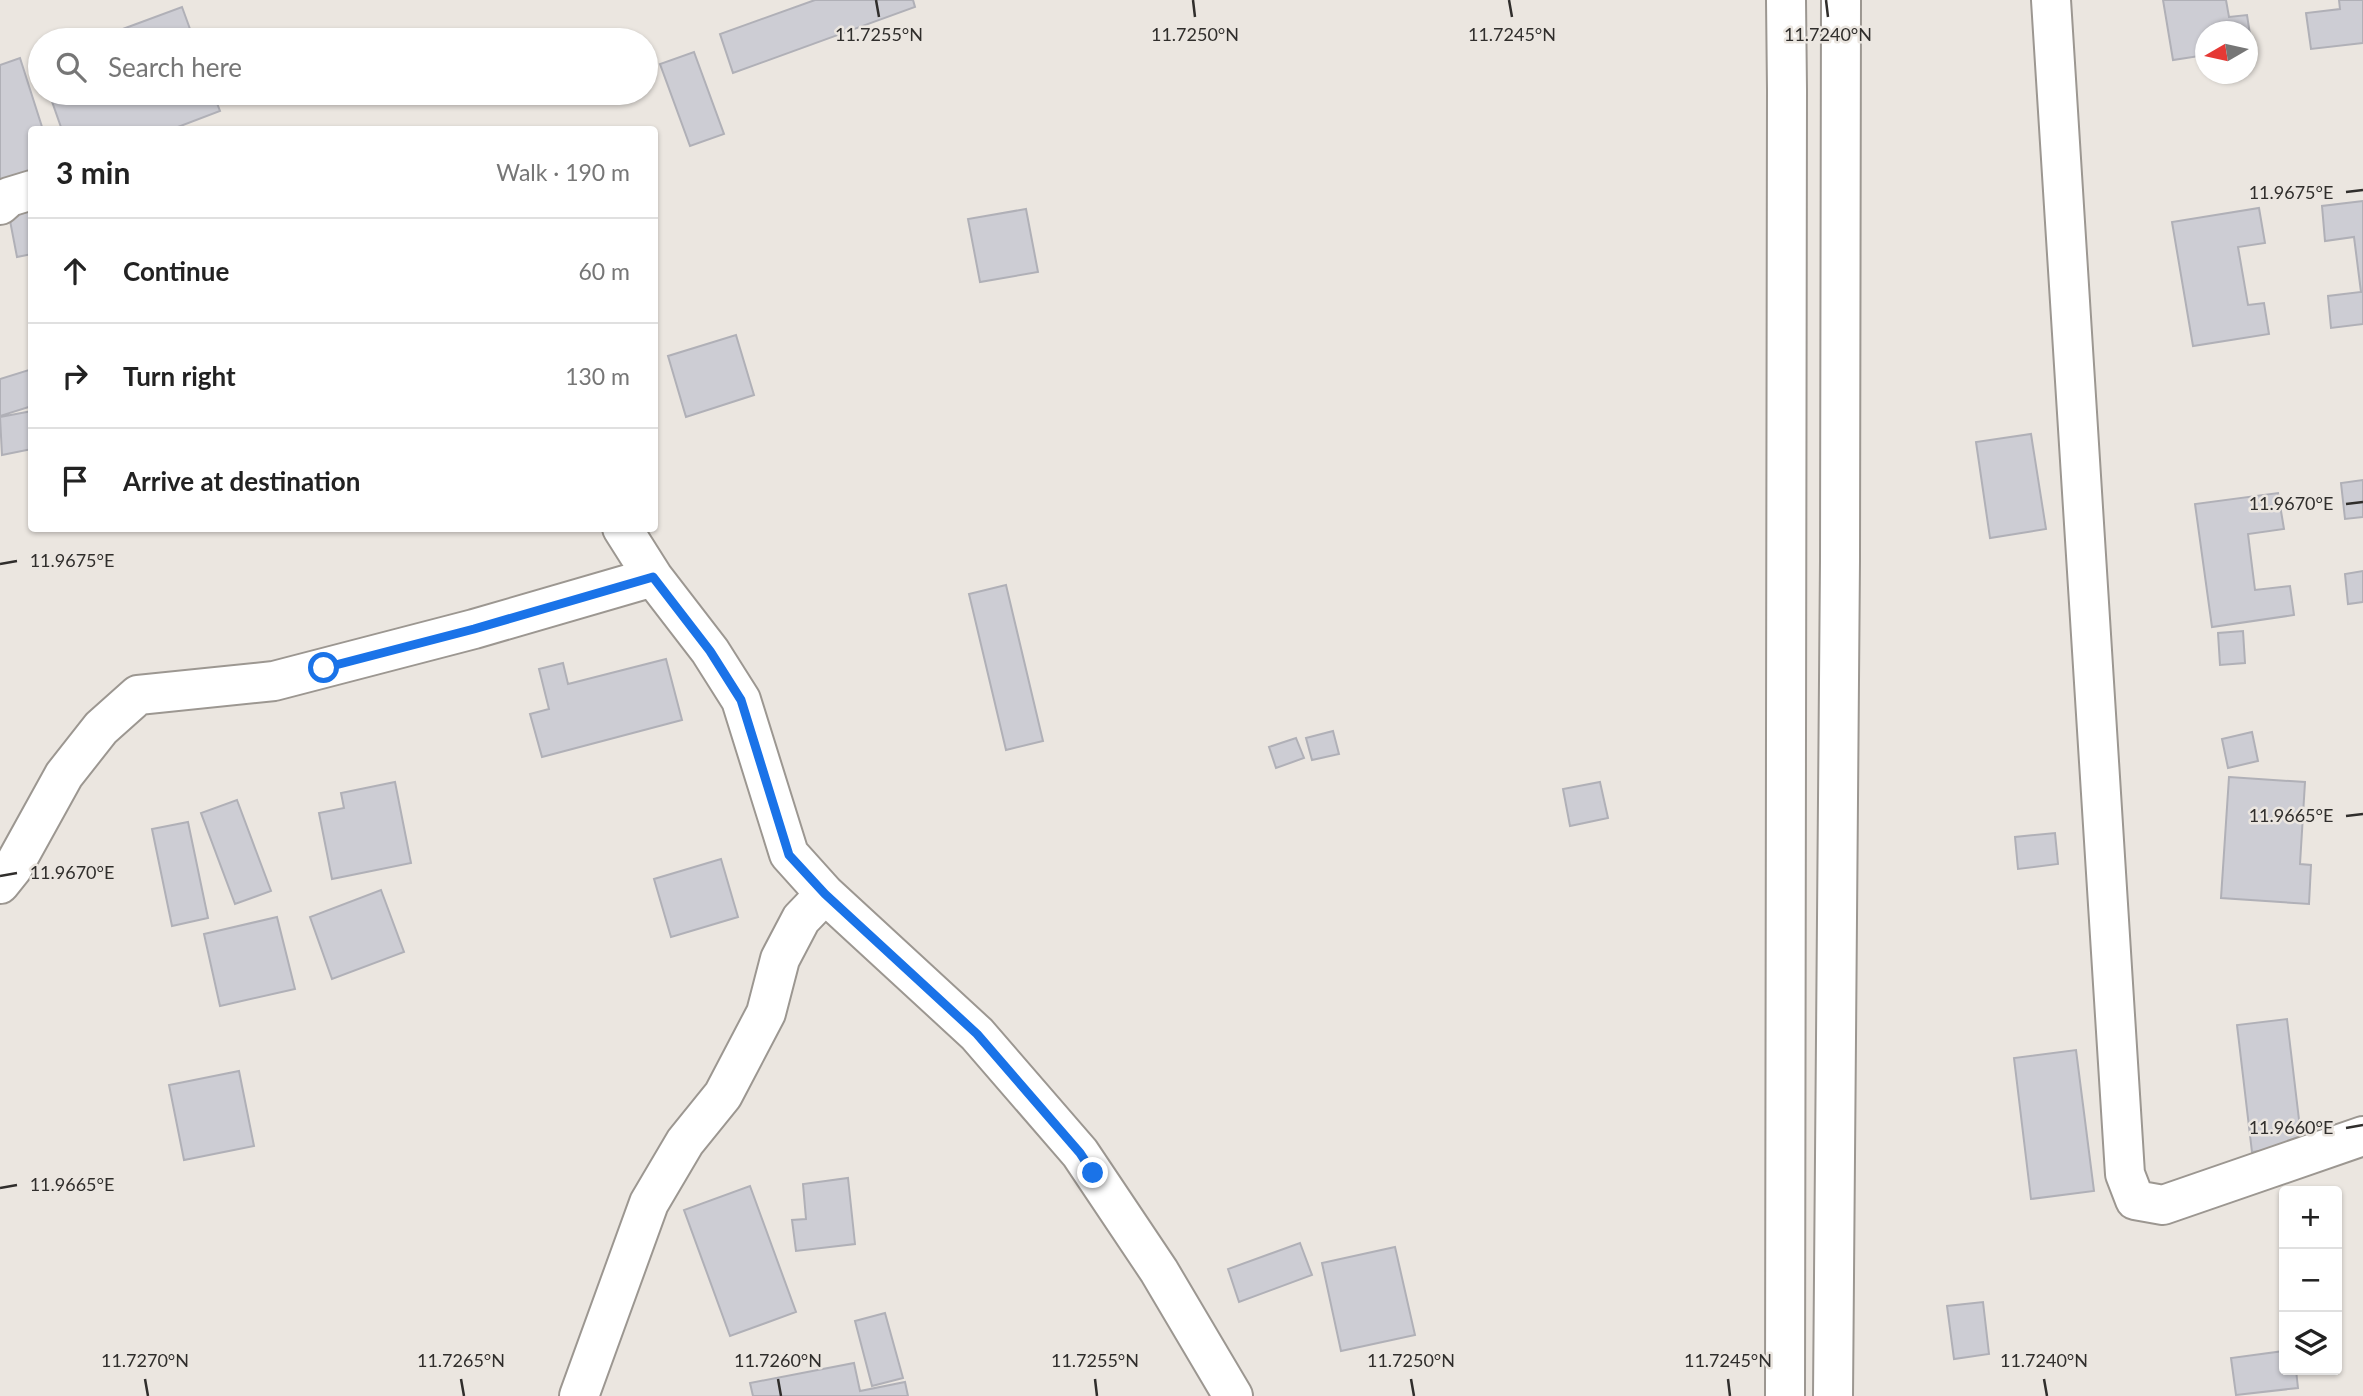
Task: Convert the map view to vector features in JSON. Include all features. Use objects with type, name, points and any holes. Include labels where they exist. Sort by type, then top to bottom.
[{"type":"street","points":[[1785,1396],[1786,0]]},
{"type":"street","points":[[1833,1396],[1840,561],[1841,0]]},
{"type":"street","points":[[2051,0],[2125,1174],[2135,1200],[2163,1205],[2363,1136]]},
{"type":"street","points":[[0,205],[9,197],[28,191]]},
{"type":"street","points":[[625,532],[653,577],[710,651],[741,700],[789,855],[825,894],[977,1034],[1080,1153],[1159,1271],[1233,1396]]},
{"type":"street","points":[[0,884],[12,869],[64,775],[101,728],[138,695],[274,681],[474,629],[653,577]]},
{"type":"street","points":[[579,1396],[649,1203],[685,1142],[723,1095],[766,1013],[780,959],[801,919],[825,894]]},
{"type":"building","points":[[815,0],[913,0],[915,7],[733,73],[720,34]]},
{"type":"building","points":[[2163,0],[2226,0],[2229,17],[2247,15],[2248,21],[2195,21],[2195,57],[2173,60]]},
{"type":"building","points":[[2339,0],[2363,0],[2363,43],[2311,49],[2306,13],[2340,9]]},
{"type":"building","points":[[182,7],[190,28],[125,28]]},
{"type":"building","points":[[694,52],[724,134],[690,146],[660,64]]},
{"type":"building","points":[[20,58],[28,83],[28,105],[35,105],[42,126],[28,126],[28,182],[0,188],[0,65]]},
{"type":"building","points":[[53,105],[218,105],[220,111],[181,126],[61,126]]},
{"type":"building","points":[[28,201],[28,255],[17,257],[7,205]]},
{"type":"building","points":[[2363,201],[2363,324],[2331,328],[2328,296],[2361,292],[2354,237],[2325,241],[2322,206]]},
{"type":"building","points":[[2259,208],[2265,243],[2238,247],[2248,305],[2264,303],[2269,334],[2193,346],[2172,222]]},
{"type":"building","points":[[1026,209],[1038,272],[980,282],[968,219]]},
{"type":"building","points":[[736,335],[754,395],[686,417],[668,356]]},
{"type":"building","points":[[28,370],[28,407],[0,416],[0,379]]},
{"type":"building","points":[[28,412],[28,450],[2,455],[0,417]]},
{"type":"building","points":[[2031,434],[2046,529],[1990,538],[1976,442]]},
{"type":"building","points":[[2363,480],[2363,517],[2345,519],[2341,483]]},
{"type":"building","points":[[2278,493],[2284,529],[2248,534],[2255,590],[2290,586],[2294,615],[2212,627],[2195,504]]},
{"type":"building","points":[[2363,571],[2363,602],[2348,604],[2345,574]]},
{"type":"building","points":[[1006,585],[1043,741],[1006,750],[969,594]]},
{"type":"building","points":[[2243,631],[2245,663],[2220,665],[2218,633]]},
{"type":"building","points":[[666,659],[682,720],[542,757],[530,714],[549,709],[539,669],[563,663],[568,684]]},
{"type":"building","points":[[1333,731],[1339,754],[1312,760],[1306,738]]},
{"type":"building","points":[[2252,732],[2258,761],[2228,768],[2222,739]]},
{"type":"building","points":[[1296,738],[1304,758],[1276,768],[1269,747]]},
{"type":"building","points":[[2229,777],[2305,782],[2300,864],[2311,865],[2309,904],[2221,898]]},
{"type":"building","points":[[395,782],[411,863],[332,879],[319,813],[344,808],[341,793]]},
{"type":"building","points":[[1600,782],[1608,818],[1570,826],[1563,789]]},
{"type":"building","points":[[237,800],[271,891],[235,904],[201,813]]},
{"type":"building","points":[[188,822],[208,918],[172,926],[152,829]]},
{"type":"building","points":[[2055,833],[2058,864],[2018,869],[2015,837]]},
{"type":"building","points":[[721,859],[738,917],[671,937],[654,879]]},
{"type":"building","points":[[381,890],[404,952],[332,979],[310,917]]},
{"type":"building","points":[[277,917],[295,989],[220,1006],[204,934]]},
{"type":"building","points":[[2287,1019],[2302,1145],[2252,1152],[2237,1025]]},
{"type":"building","points":[[2076,1050],[2094,1191],[2031,1199],[2014,1058]]},
{"type":"building","points":[[239,1071],[254,1146],[184,1160],[169,1085]]},
{"type":"building","points":[[848,1178],[855,1244],[796,1251],[792,1220],[806,1219],[803,1184]]},
{"type":"building","points":[[750,1186],[796,1312],[730,1336],[684,1210]]},
{"type":"building","points":[[1300,1243],[1312,1275],[1239,1302],[1228,1269]]},
{"type":"building","points":[[1395,1247],[1415,1335],[1341,1351],[1322,1263]]},
{"type":"building","points":[[1983,1302],[1989,1354],[1954,1359],[1947,1306]]},
{"type":"building","points":[[885,1313],[903,1378],[872,1386],[855,1321]]},
{"type":"building","points":[[2279,1352],[2279,1375],[2297,1375],[2298,1388],[2236,1395],[2231,1358]]},
{"type":"building","points":[[854,1363],[860,1391],[905,1382],[908,1396],[753,1396],[750,1383]]},
{"type":"route","points":[[324,668],[474,629],[653,577],[710,651],[741,700],[789,855],[825,894],[977,1034],[1080,1153],[1093,1173]]}]
